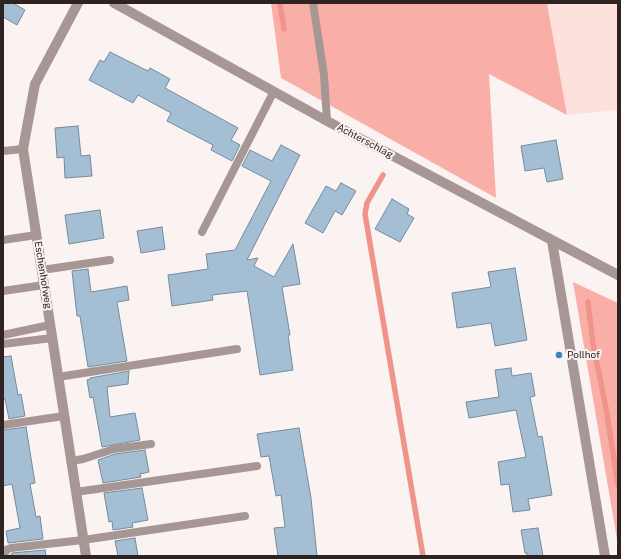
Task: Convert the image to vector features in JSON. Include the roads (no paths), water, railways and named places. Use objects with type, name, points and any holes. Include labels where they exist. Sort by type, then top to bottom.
[{"type":"street","name":"Eschenhofweg","points":[[78,3],[35,84],[23,149],[86,556]]},
{"type":"street","name":"Achterschlag","points":[[114,3],[327,121],[618,275]]},
{"type":"street","points":[[552,241],[605,556]]},
{"type":"lane","points":[[313,3],[324,75],[327,121]]},
{"type":"lane","points":[[202,232],[274,91]]},
{"type":"lane","points":[[3,152],[23,149]]},
{"type":"lane","points":[[3,240],[36,235]]},
{"type":"lane","points":[[42,270],[110,260]]},
{"type":"lane","points":[[3,292],[44,285]]},
{"type":"lane","points":[[3,335],[50,325]]},
{"type":"lane","points":[[3,344],[52,338]]},
{"type":"lane","points":[[58,377],[237,349]]},
{"type":"lane","points":[[3,425],[64,416]]},
{"type":"lane","points":[[71,461],[83,460],[114,449],[151,444]]},
{"type":"lane","points":[[76,492],[257,466]]},
{"type":"lane","points":[[4,556],[6,550],[11,548],[83,540],[245,516]]},
{"type":"waterway","points":[[280,3],[284,29]]},
{"type":"waterway","points":[[383,175],[367,203],[365,214],[423,556]]},
{"type":"waterway","points":[[588,302],[593,344],[606,408],[618,485]]},
{"type":"place","name":"Pollhof","points":[[559,355]]}]
